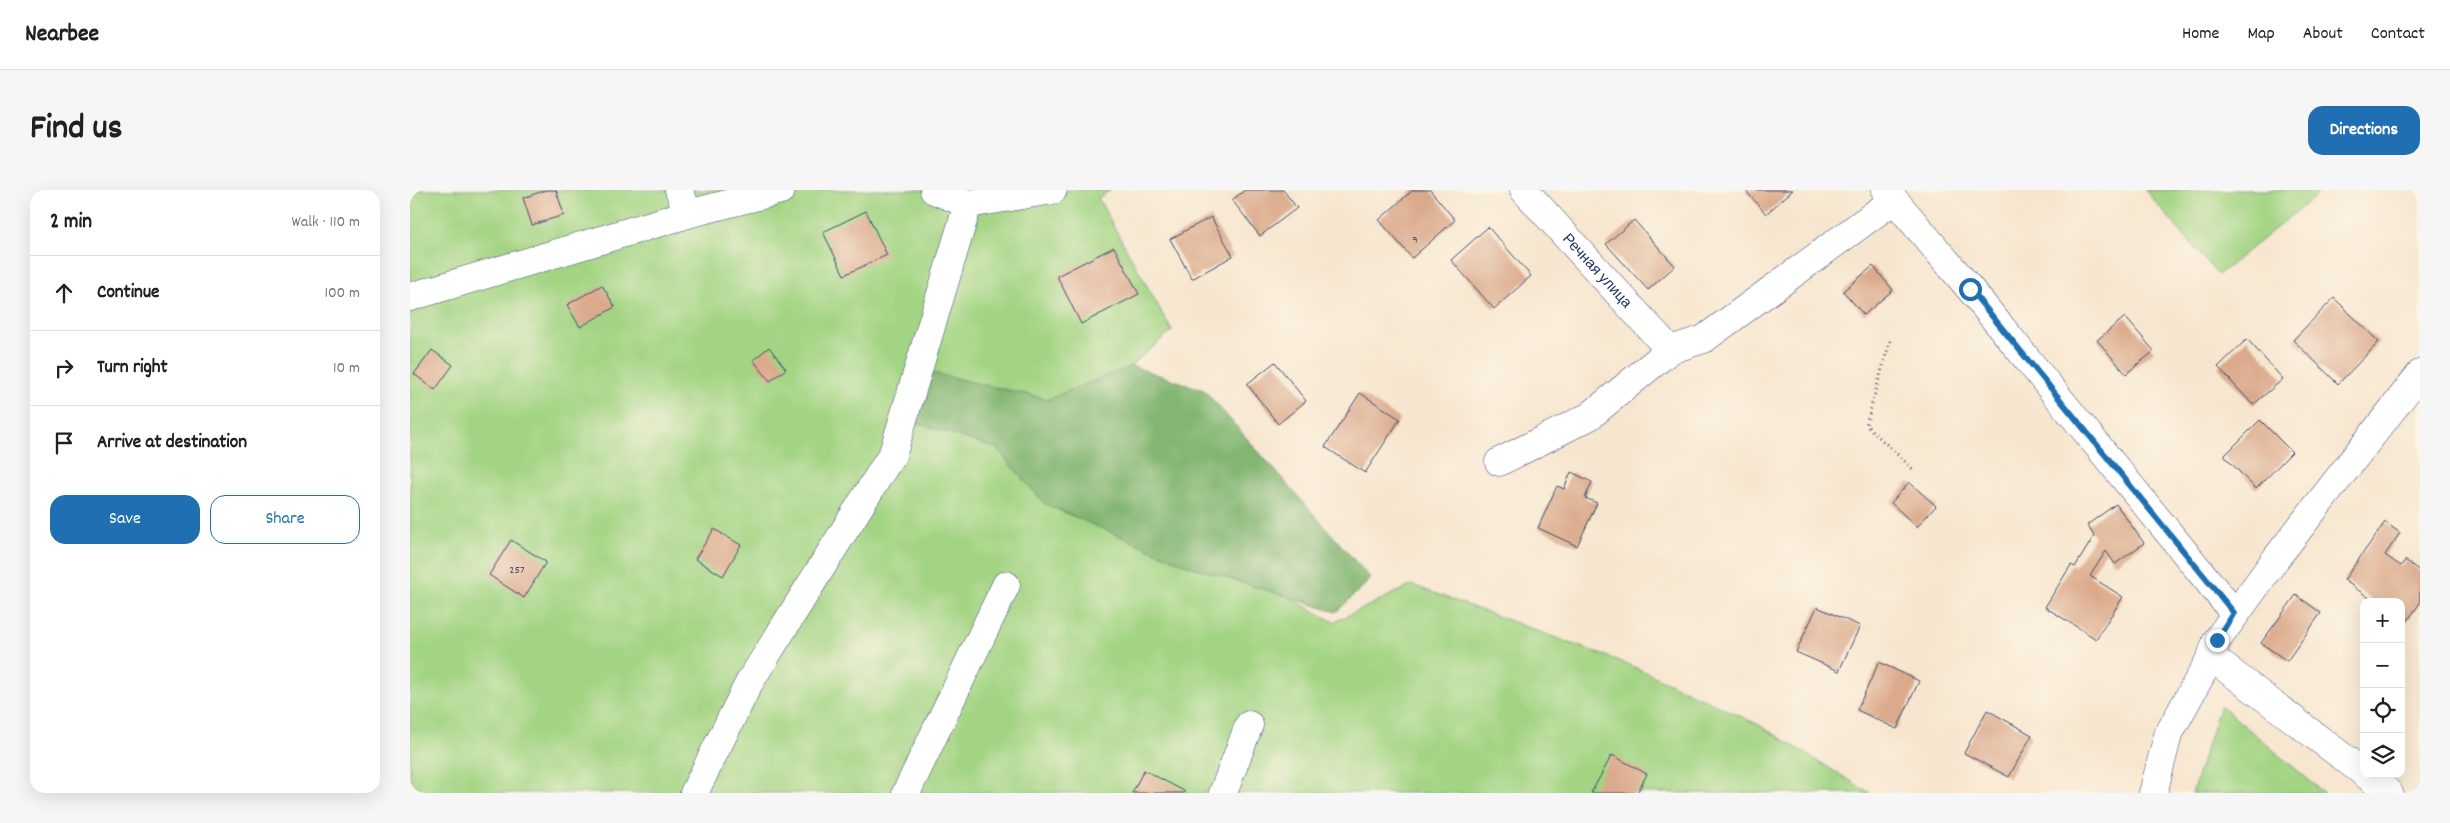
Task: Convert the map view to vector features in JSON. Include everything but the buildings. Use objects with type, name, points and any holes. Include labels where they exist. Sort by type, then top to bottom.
[{"type":"street","points":[[410,297],[684,202],[781,190]]},
{"type":"street","points":[[934,190],[968,204],[1053,190]]},
{"type":"street","name":"Речная улица","points":[[1524,190],[1670,350]]},
{"type":"street","points":[[1499,462],[1590,416],[1670,350],[1704,338],[1890,195],[2234,613]]},
{"type":"street","points":[[694,793],[748,684],[893,453],[968,204]]},
{"type":"street","points":[[2153,793],[2168,735],[2211,657],[2217,640],[2234,613],[2420,374]]},
{"type":"street","points":[[906,793],[1006,584]]},
{"type":"street","points":[[2211,657],[2360,771]]},
{"type":"street","points":[[1223,793],[1249,724]]},
{"type":"street","points":[[2369,778],[2389,793]]},
{"type":"path","points":[[1890,341],[1866,425],[1915,471]]},
{"type":"green space","points":[[410,190],[1111,190],[1098,198],[1172,331],[1027,453],[1334,622],[1412,585],[1630,665],[1759,725],[1870,793],[410,793]]},
{"type":"green space","points":[[2145,190],[2323,190],[2218,275]]},
{"type":"green space","points":[[1132,366],[1204,390],[1371,579],[1336,612],[1189,566],[1045,504],[996,448],[907,420],[928,372],[1048,399]]},
{"type":"green space","points":[[2220,705],[2324,793],[2192,793]]},
{"type":"route","points":[[1970,289],[2234,613],[2217,640]]}]
